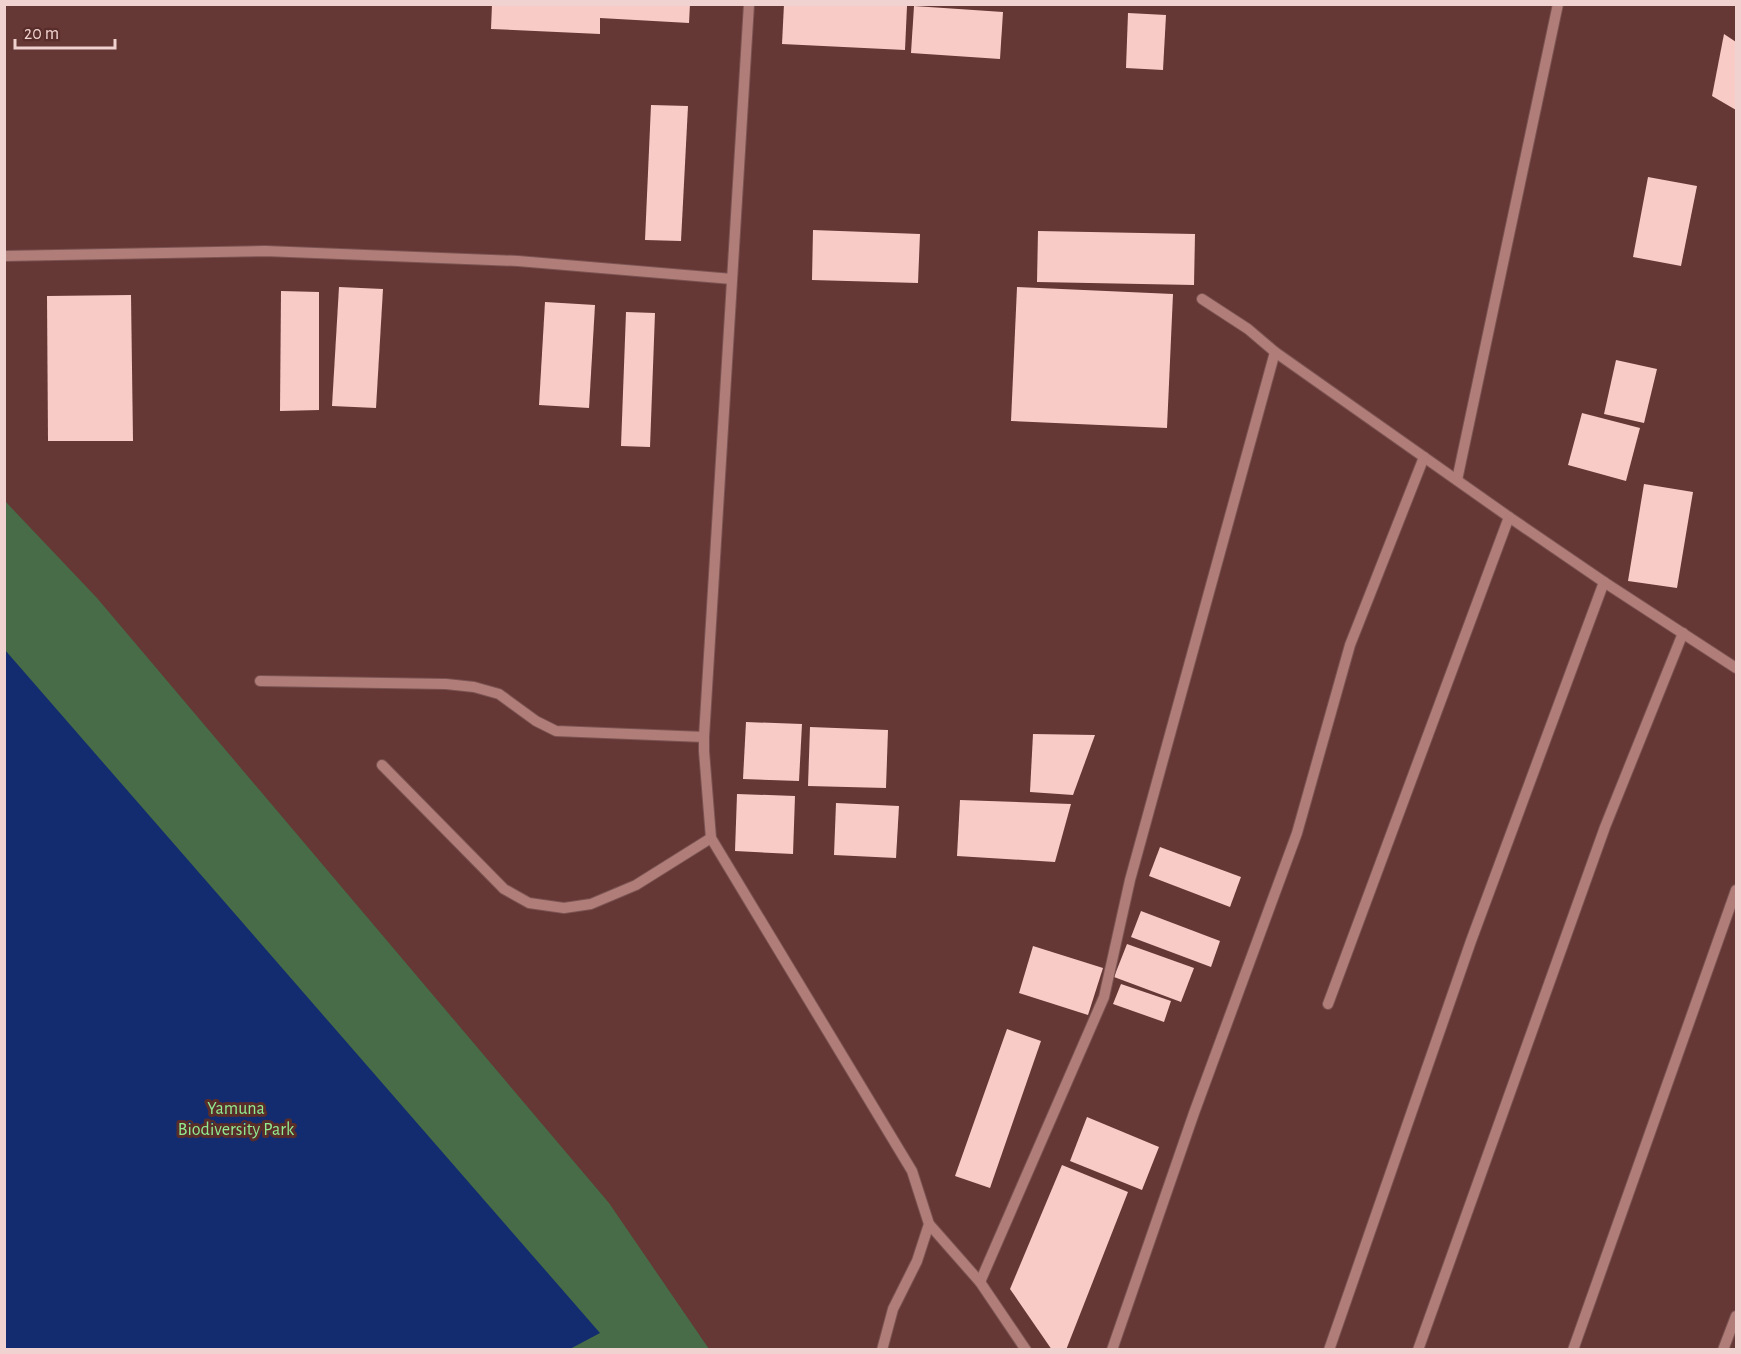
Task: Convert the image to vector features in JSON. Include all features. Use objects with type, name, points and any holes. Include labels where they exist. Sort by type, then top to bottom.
[{"type":"street","points":[[749,4],[704,737],[711,838],[912,1172],[929,1224],[980,1282],[1026,1350]]},
{"type":"street","points":[[1457,480],[1558,4]]},
{"type":"street","points":[[4,256],[265,251],[518,261],[732,279]]},
{"type":"street","points":[[1202,299],[1248,329],[1275,352],[1509,517],[1737,668]]},
{"type":"street","points":[[980,1282],[1104,997],[1130,880],[1275,352]]},
{"type":"street","points":[[1112,1350],[1194,1113],[1297,833],[1350,645],[1424,457]]},
{"type":"street","points":[[1328,1004],[1509,517]]},
{"type":"street","points":[[1329,1350],[1471,941],[1604,582]]},
{"type":"street","points":[[1418,1350],[1605,827],[1683,633]]},
{"type":"street","points":[[260,681],[446,684],[474,687],[499,694],[536,721],[556,731],[704,737]]},
{"type":"street","points":[[382,765],[504,889],[529,903],[564,908],[591,904],[636,885],[711,838]]},
{"type":"street","points":[[1573,1350],[1737,890]]},
{"type":"street","points":[[882,1350],[893,1309],[916,1261],[929,1224]]},
{"type":"street","points":[[1723,1350],[1737,1316]]},
{"type":"green space","name":"Yamuna Biodiversity Park","points":[[4,500],[97,598],[609,1203],[709,1349],[5,1349]]},
{"type":"water","name":"Yamuna Biodiversity Park","points":[[5,650],[600,1333],[568,1350],[5,1349]]},
{"type":"building","points":[[492,4],[690,4],[689,23],[600,18],[600,34],[491,29]]},
{"type":"building","points":[[784,4],[907,6],[905,50],[782,44]]},
{"type":"building","points":[[914,6],[1003,12],[1000,59],[911,53]]},
{"type":"building","points":[[1128,13],[1166,15],[1163,70],[1126,68]]},
{"type":"building","points":[[1724,34],[1736,42],[1736,110],[1712,96]]},
{"type":"building","points":[[651,105],[688,106],[681,241],[645,240]]},
{"type":"building","points":[[1648,177],[1697,186],[1681,266],[1633,257]]},
{"type":"building","points":[[813,230],[920,234],[918,283],[812,280]]},
{"type":"building","points":[[1038,231],[1195,234],[1194,285],[1037,282]]},
{"type":"building","points":[[339,287],[383,289],[376,408],[332,406]]},
{"type":"building","points":[[1017,287],[1173,294],[1167,428],[1011,421]]},
{"type":"building","points":[[281,291],[319,292],[319,410],[280,411]]},
{"type":"building","points":[[131,295],[133,441],[48,441],[47,296]]},
{"type":"building","points":[[545,302],[595,305],[589,408],[539,405]]},
{"type":"building","points":[[626,312],[655,313],[650,447],[621,446]]},
{"type":"building","points":[[1616,360],[1657,369],[1644,423],[1604,414]]},
{"type":"building","points":[[1582,413],[1640,428],[1626,481],[1568,465]]},
{"type":"building","points":[[1644,484],[1693,492],[1677,588],[1628,581]]},
{"type":"building","points":[[746,722],[802,724],[799,781],[743,779]]},
{"type":"building","points":[[810,727],[888,730],[886,788],[808,786]]},
{"type":"building","points":[[1033,734],[1095,735],[1073,795],[1030,792]]},
{"type":"building","points":[[737,794],[795,796],[793,854],[735,851]]},
{"type":"building","points":[[960,800],[1071,804],[1055,862],[957,856]]},
{"type":"building","points":[[836,803],[899,806],[896,858],[834,855]]},
{"type":"building","points":[[1160,847],[1241,877],[1230,907],[1149,876]]},
{"type":"building","points":[[1141,911],[1220,941],[1211,967],[1131,937]]},
{"type":"building","points":[[1127,944],[1194,968],[1181,1002],[1114,977]]},
{"type":"building","points":[[1033,946],[1103,968],[1088,1015],[1019,993]]},
{"type":"building","points":[[1121,984],[1171,1001],[1164,1022],[1113,1004]]},
{"type":"building","points":[[1007,1029],[1041,1041],[990,1188],[955,1176]]},
{"type":"building","points":[[1087,1117],[1159,1147],[1142,1190],[1070,1161]]},
{"type":"building","points":[[1062,1165],[1128,1192],[1066,1350],[1052,1350],[1010,1289]]}]
